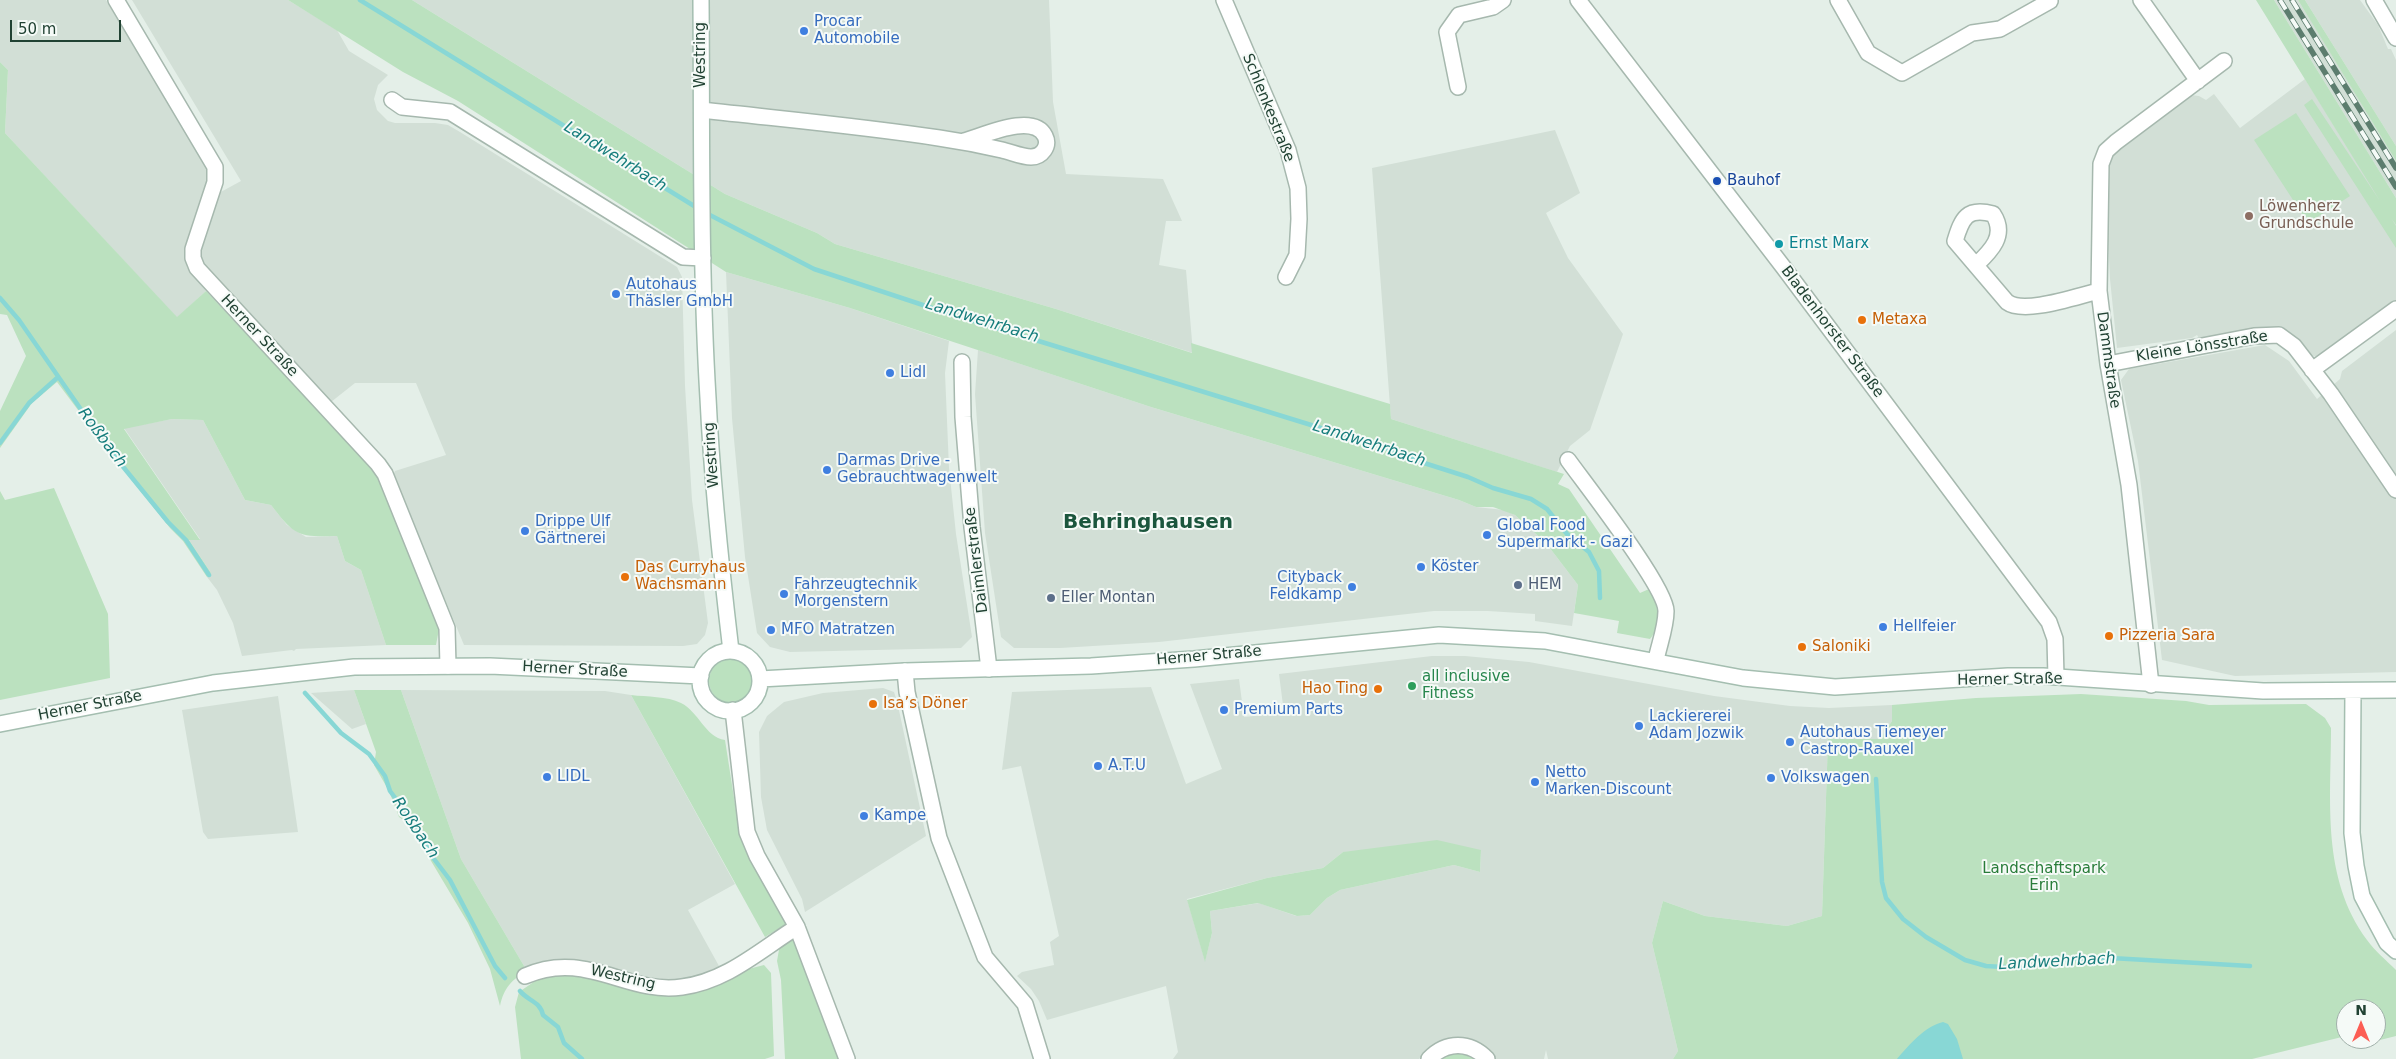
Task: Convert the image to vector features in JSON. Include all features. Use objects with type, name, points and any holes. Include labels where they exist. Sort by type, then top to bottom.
[{"type":"street","name":"Herner Straße","points":[[116,0],[215,167],[215,182],[194,249],[193,258],[197,268],[378,464],[385,474],[447,628],[448,666]]},
{"type":"street","name":"Westring","points":[[701,0],[703,252],[708,397],[712,471],[731,651]]},
{"type":"street","name":"Schlenkestraße","points":[[1224,0],[1288,150],[1298,188],[1300,219],[1297,255],[1286,277]]},
{"type":"street","points":[[1458,87],[1447,32],[1459,15],[1492,7],[1503,0]]},
{"type":"street","name":"Bladenhorster Straße","points":[[1578,0],[1784,268],[2049,622],[2055,638],[2056,677]]},
{"type":"street","points":[[1838,0],[1868,53],[1902,73],[1972,32],[2000,29],[2050,1]]},
{"type":"street","points":[[2141,0],[2198,81]]},
{"type":"street","points":[[2374,0],[2396,38]]},
{"type":"street","name":"Dammstraße","points":[[2151,685],[2129,485],[2108,364],[2098,291],[2100,178],[2104,156],[2116,142],[2224,61]]},
{"type":"street","points":[[392,100],[402,107],[450,112],[683,257],[703,252]]},
{"type":"street","name":"Westring","points":[[702,110],[872,128],[964,142]]},
{"type":"street","points":[[1976,265],[2007,302],[2019,308],[2098,291]]},
{"type":"street","points":[[2312,370],[2396,309]]},
{"type":"street","name":"Kleine Lönsstraße","points":[[2108,364],[2266,335],[2279,335],[2294,346],[2396,490]]},
{"type":"street","name":"Daimlerstraße","points":[[962,362],[963,417],[972,527],[989,669]]},
{"type":"street","points":[[1568,460],[1623,535],[1663,598],[1666,611],[1656,660]]},
{"type":"street","name":"Herner Straße","points":[[760,679],[905,671],[1091,666],[1194,659],[1439,635],[1545,640],[1743,678],[1835,686],[2008,676],[2056,677],[2151,685],[2263,690],[2396,690]]},
{"type":"street","points":[[731,651],[741,653],[753,661],[760,679],[758,690],[748,705],[733,710],[718,708],[708,700],[702,689],[701,676],[708,660],[716,655],[731,651]]},
{"type":"street","name":"Herner Straße","points":[[0,724],[166,691],[259,676],[354,667],[552,668],[701,676]]},
{"type":"street","points":[[905,671],[907,692],[940,838],[985,957],[1025,1004],[1042,1059]]},
{"type":"street","points":[[2354,691],[2352,833],[2362,896],[2387,943],[2396,952]]},
{"type":"street","points":[[733,710],[747,832],[757,856],[797,927],[847,1059]]},
{"type":"street","points":[[2378,924],[2396,932]]},
{"type":"street","name":"Westring","points":[[525,976],[545,969],[568,967],[585,969],[656,987],[683,987],[706,981],[748,962],[797,927]]},
{"type":"street","points":[[1429,1059],[1443,1048],[1455,1045],[1477,1050],[1487,1059]]},
{"type":"shaded area","points":[[0,0],[106,0],[209,172],[208,181],[185,247],[187,267],[206,291],[177,318],[5,133],[8,70],[0,62]]},
{"type":"shaded area","points":[[132,0],[288,0],[337,30],[349,51],[388,75],[378,85],[374,99],[377,110],[388,121],[395,123],[435,123],[448,125],[677,267],[682,277],[685,386],[692,500],[708,623],[705,635],[697,644],[683,646],[464,645],[393,475],[395,471],[446,455],[416,383],[355,383],[331,402],[204,266],[200,250],[219,193],[241,181]]},
{"type":"shaded area","points":[[412,0],[1049,0],[1053,102],[1066,174],[1163,179],[1182,221],[1166,221],[1159,265],[1186,270],[1193,353],[1056,309],[835,244],[817,233],[725,194]]},
{"type":"shaded area","points":[[2274,0],[2298,0],[2310,19],[2396,161],[2396,198]]},
{"type":"shaded area","points":[[2305,0],[2360,0],[2378,25],[2388,49],[2391,49],[2396,60],[2396,146]]},
{"type":"shaded area","name":"Löwenherz Grundschule","points":[[2305,79],[2396,225],[2396,302],[2318,357],[2309,355],[2290,336],[2201,341],[2197,335],[2192,338],[2117,348],[2110,279],[2106,198],[2108,165],[2113,156],[2118,149],[2191,95],[2199,96],[2206,100],[2214,94],[2240,128]]},
{"type":"shaded area","points":[[1555,130],[1580,193],[1546,213],[1568,258],[1623,334],[1590,430],[1570,446],[1557,472],[1391,419],[1372,168]]},
{"type":"shaded area","points":[[726,272],[850,308],[949,341],[945,373],[949,468],[956,534],[972,637],[961,648],[790,652],[770,647],[757,633],[745,557],[732,418]]},
{"type":"shaded area","points":[[2396,330],[2396,672],[2235,676],[2162,660],[2138,461],[2121,380],[2129,369],[2265,345],[2289,361],[2317,399],[2340,379],[2342,371]]},
{"type":"shaded area","points":[[978,350],[1151,407],[1459,500],[1476,507],[1504,510],[1515,515],[1546,543],[1578,585],[1572,626],[1535,621],[1535,614],[1488,611],[1434,611],[1159,642],[1060,648],[1014,648],[1001,637],[985,533],[975,394]]},
{"type":"shaded area","points":[[172,419],[203,420],[245,500],[271,505],[287,525],[306,537],[337,536],[345,561],[361,570],[386,645],[296,649],[294,651],[242,656],[233,623],[217,590],[207,577],[211,573],[189,540],[200,539],[124,428]]},
{"type":"shaded area","points":[[1432,656],[1465,656],[1529,662],[1714,696],[1790,706],[1829,708],[1892,705],[1892,721],[1880,740],[1828,739],[1822,916],[1787,926],[1705,916],[1663,901],[1652,943],[1678,1051],[1673,1059],[1548,1059],[1546,1050],[1544,1059],[1495,1059],[1492,1054],[1461,1038],[1434,1044],[1419,1059],[1173,1059],[1178,1052],[1166,986],[1047,1020],[1039,1001],[1031,989],[1017,976],[1022,972],[1054,965],[1050,942],[1059,936],[1021,766],[1002,770],[1012,692],[1151,687],[1186,784],[1222,769],[1190,684],[1239,679],[1244,717],[1284,713],[1279,674]],"holes":[[[1481,850],[1480,872],[1454,865],[1340,890],[1327,898],[1310,915],[1296,916],[1259,903],[1210,911],[1212,933],[1205,961],[1187,899],[1267,878],[1323,868],[1343,852]]]},
{"type":"shaded area","points":[[883,688],[894,692],[897,701],[926,836],[805,912],[802,899],[767,830],[761,797],[759,732],[767,716],[784,702],[823,693]]},
{"type":"shaded area","points":[[354,690],[366,724],[352,729],[311,693]]},
{"type":"shaded area","points":[[401,690],[605,691],[631,695],[735,884],[688,910],[719,966],[696,977],[678,981],[657,980],[614,969],[560,960],[539,962],[527,971],[461,859]]},
{"type":"shaded area","points":[[278,696],[298,832],[208,839],[203,832],[182,710]]},
{"type":"green space","points":[[288,0],[412,0],[725,194],[817,233],[835,244],[1056,309],[1192,353],[1191,343],[1390,404],[1391,419],[1564,474],[1558,484],[1569,489],[1640,593],[1649,589],[1657,607],[1657,627],[1650,639],[1617,633],[1619,621],[1574,613],[1578,585],[1546,543],[1515,515],[1493,507],[1476,507],[1459,500],[1151,407],[850,308],[726,272],[458,101],[403,72]]},
{"type":"green space","points":[[2256,0],[2274,0],[2396,198],[2396,225],[2391,218],[2396,226],[2396,248],[2304,105],[2312,99],[2380,201]]},
{"type":"green space","points":[[2298,0],[2305,0],[2396,146],[2396,161]]},
{"type":"green space","points":[[0,62],[8,70],[5,133],[177,317],[206,291],[372,468],[437,622],[439,629],[436,645],[386,645],[361,570],[345,561],[337,536],[305,535],[292,529],[271,505],[245,500],[203,420],[172,419],[124,429],[200,540],[189,540],[211,573],[207,577],[183,541],[170,528],[114,458],[57,382],[32,403],[0,448],[0,411],[26,356],[7,315],[0,314]]},
{"type":"green space","points":[[2296,113],[2350,196],[2308,223],[2254,140]]},
{"type":"green space","points":[[54,488],[108,614],[110,678],[0,700],[0,491],[5,500]]},
{"type":"green space","points":[[731,659],[743,663],[749,669],[753,681],[749,693],[743,699],[731,703],[719,699],[713,693],[709,681],[713,669],[719,663]]},
{"type":"green space","points":[[354,690],[401,690],[461,859],[527,971],[509,985],[500,1006],[490,969],[468,923],[409,824],[399,817],[389,791],[374,765],[376,752]]},
{"type":"green space","name":"Landschaftspark Erin","points":[[2081,694],[2186,701],[2209,705],[2306,704],[2325,718],[2331,728],[2330,811],[2335,865],[2342,891],[2352,916],[2370,944],[2396,970],[2396,1036],[2386,1038],[2386,999],[2336,999],[2336,1038],[2252,1059],[1673,1059],[1678,1051],[1652,943],[1663,901],[1705,916],[1787,926],[1822,916],[1828,739],[1880,739],[1892,721],[1892,705],[1976,698]]},
{"type":"green space","points":[[631,695],[663,698],[681,703],[693,712],[712,734],[725,740],[739,830],[747,854],[786,924],[765,937]]},
{"type":"green space","points":[[1437,840],[1481,850],[1480,872],[1454,865],[1340,890],[1327,898],[1310,915],[1297,916],[1258,903],[1210,911],[1212,933],[1205,962],[1187,900],[1267,878],[1323,868],[1343,852]]},
{"type":"green space","points":[[792,936],[839,1059],[785,1059],[781,980],[777,961],[780,944]]},
{"type":"green space","points":[[764,965],[771,973],[774,1056],[765,1059],[521,1059],[515,1007],[519,992],[544,975],[559,973],[616,983],[655,993]]},
{"type":"green space","points":[[1453,1053],[1468,1055],[1475,1059],[1439,1059]]},
{"type":"water","points":[[1943,1022],[1948,1024],[1957,1039],[1963,1059],[1897,1059],[1924,1032]]},
{"type":"waterway","name":"Landwehrbach","points":[[360,0],[699,209]]},
{"type":"waterway","name":"Landwehrbach","points":[[706,213],[814,269],[938,310],[1402,453],[1421,462],[1468,477],[1493,488],[1531,499],[1547,509],[1567,534],[1589,552],[1599,571],[1600,598]]},
{"type":"waterway","name":"Roßbach","points":[[0,298],[19,320],[107,447],[168,522],[186,540],[209,575]]},
{"type":"waterway","points":[[0,443],[29,403],[57,378]]},
{"type":"waterway","name":"Roßbach","points":[[305,693],[341,733],[369,754],[385,776],[390,791],[417,827],[431,855],[450,880],[495,966],[505,978]]},
{"type":"waterway","name":"Landwehrbach","points":[[1876,779],[1882,882],[1886,898],[1903,919],[1926,937],[1965,960],[1986,966],[2020,968],[2068,959],[2111,958],[2250,966]]},
{"type":"waterway","name":"Roßbach","points":[[520,991],[537,1004],[543,1015],[558,1027],[564,1043],[582,1059]]},
{"type":"railway","points":[[2280,0],[2396,187]]},
{"type":"railway","points":[[2292,0],[2396,168]]},
{"type":"place","name":"Procar Automobile","points":[[804,31]]},
{"type":"place","name":"Bauhof","points":[[1717,181]]},
{"type":"place","name":"Löwenherz Grundschule","points":[[2249,216]]},
{"type":"place","name":"Ernst Marx","points":[[1779,244]]},
{"type":"place","name":"Autohaus Thäsler GmbH","points":[[616,294]]},
{"type":"place","name":"Metaxa","points":[[1862,320]]},
{"type":"place","name":"Lidl","points":[[890,373]]},
{"type":"place","name":"Darmas Drive - Gebrauchtwagenwelt","points":[[827,470]]},
{"type":"place","name":"Drippe Ulf Gärtnerei","points":[[525,531]]},
{"type":"place","name":"Global Food Supermarkt - Gazi","points":[[1487,535]]},
{"type":"place","name":"Köster","points":[[1421,567]]},
{"type":"place","name":"Das Curryhaus Wachsmann","points":[[625,577]]},
{"type":"place","name":"HEM","points":[[1518,585]]},
{"type":"place","name":"Cityback Feldkamp","points":[[1352,587]]},
{"type":"place","name":"Fahrzeugtechnik Morgenstern","points":[[784,594]]},
{"type":"place","name":"Eller Montan","points":[[1051,598]]},
{"type":"place","name":"Hellfeier","points":[[1883,627]]},
{"type":"place","name":"MFO Matratzen","points":[[771,630]]},
{"type":"place","name":"Pizzeria Sara","points":[[2109,636]]},
{"type":"place","name":"Saloniki","points":[[1802,647]]},
{"type":"place","name":"all inclusive Fitness","points":[[1412,686]]},
{"type":"place","name":"Hao Ting","points":[[1378,689]]},
{"type":"place","name":"Isa’s Döner","points":[[873,704]]},
{"type":"place","name":"Premium Parts","points":[[1224,710]]},
{"type":"place","name":"Lackiererei Adam Jozwik","points":[[1639,726]]},
{"type":"place","name":"Autohaus Tiemeyer Castrop-Rauxel","points":[[1790,742]]},
{"type":"place","name":"A.T.U","points":[[1098,766]]},
{"type":"place","name":"LIDL","points":[[547,777]]},
{"type":"place","name":"Volkswagen","points":[[1771,778]]},
{"type":"place","name":"Netto Marken-Discount","points":[[1535,782]]},
{"type":"place","name":"Kampe","points":[[864,816]]},
{"type":"district","name":"Behringhausen","points":[[1148,523]]}]
